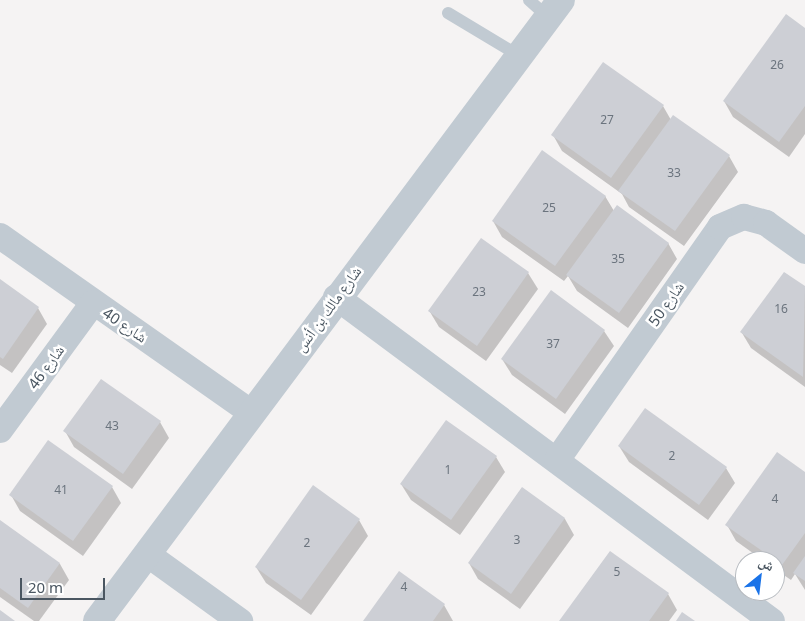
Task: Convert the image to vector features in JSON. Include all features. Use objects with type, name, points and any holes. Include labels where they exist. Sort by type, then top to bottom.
[{"type":"street","name":"شارع مالك بن أنس","points":[[97,621],[336,297],[518,55],[546,6]]},
{"type":"street","name":"شارع 50","points":[[557,460],[720,228],[744,217],[766,223],[805,251]]},
{"type":"street","name":"شارع 40","points":[[0,236],[92,303],[252,413]]},
{"type":"street","points":[[336,297],[772,621]]},
{"type":"street","name":"شارع 46","points":[[0,430],[92,303]]},
{"type":"street","points":[[146,554],[240,621]]},
{"type":"lane","points":[[448,13],[518,55]]},
{"type":"building","points":[[786,14],[805,28],[805,106],[779,142],[723,101]]},
{"type":"building","points":[[603,62],[664,105],[611,178],[551,135]]},
{"type":"building","points":[[673,115],[730,155],[675,231],[618,191]]},
{"type":"building","points":[[542,150],[606,196],[555,266],[492,221]]},
{"type":"building","points":[[617,205],[669,243],[619,313],[566,275]]},
{"type":"building","points":[[481,238],[529,272],[477,346],[428,311]]},
{"type":"building","points":[[784,272],[805,286],[803,377],[740,332]]},
{"type":"building","points":[[0,279],[39,307],[3,359],[0,357]]},
{"type":"building","points":[[551,290],[605,330],[556,399],[501,359]]},
{"type":"building","points":[[101,379],[161,421],[123,474],[63,431]]},
{"type":"building","points":[[645,408],[727,467],[699,505],[618,446]]},
{"type":"building","points":[[446,420],[497,456],[451,520],[400,484]]},
{"type":"building","points":[[48,440],[113,486],[73,541],[9,495]]},
{"type":"building","points":[[777,452],[805,472],[805,533],[785,561],[785,551],[762,551],[725,525]]},
{"type":"building","points":[[313,485],[360,519],[301,600],[255,567]]},
{"type":"building","points":[[522,487],[565,518],[511,594],[468,563]]},
{"type":"building","points":[[0,520],[60,563],[28,608],[0,588]]},
{"type":"building","points":[[610,551],[669,593],[649,621],[559,621]]},
{"type":"building","points":[[805,556],[805,581],[793,573]]},
{"type":"building","points":[[399,571],[445,604],[433,621],[363,621]]},
{"type":"building","points":[[0,610],[15,621],[0,621]]},
{"type":"building","points":[[682,612],[695,621],[676,621]]}]
